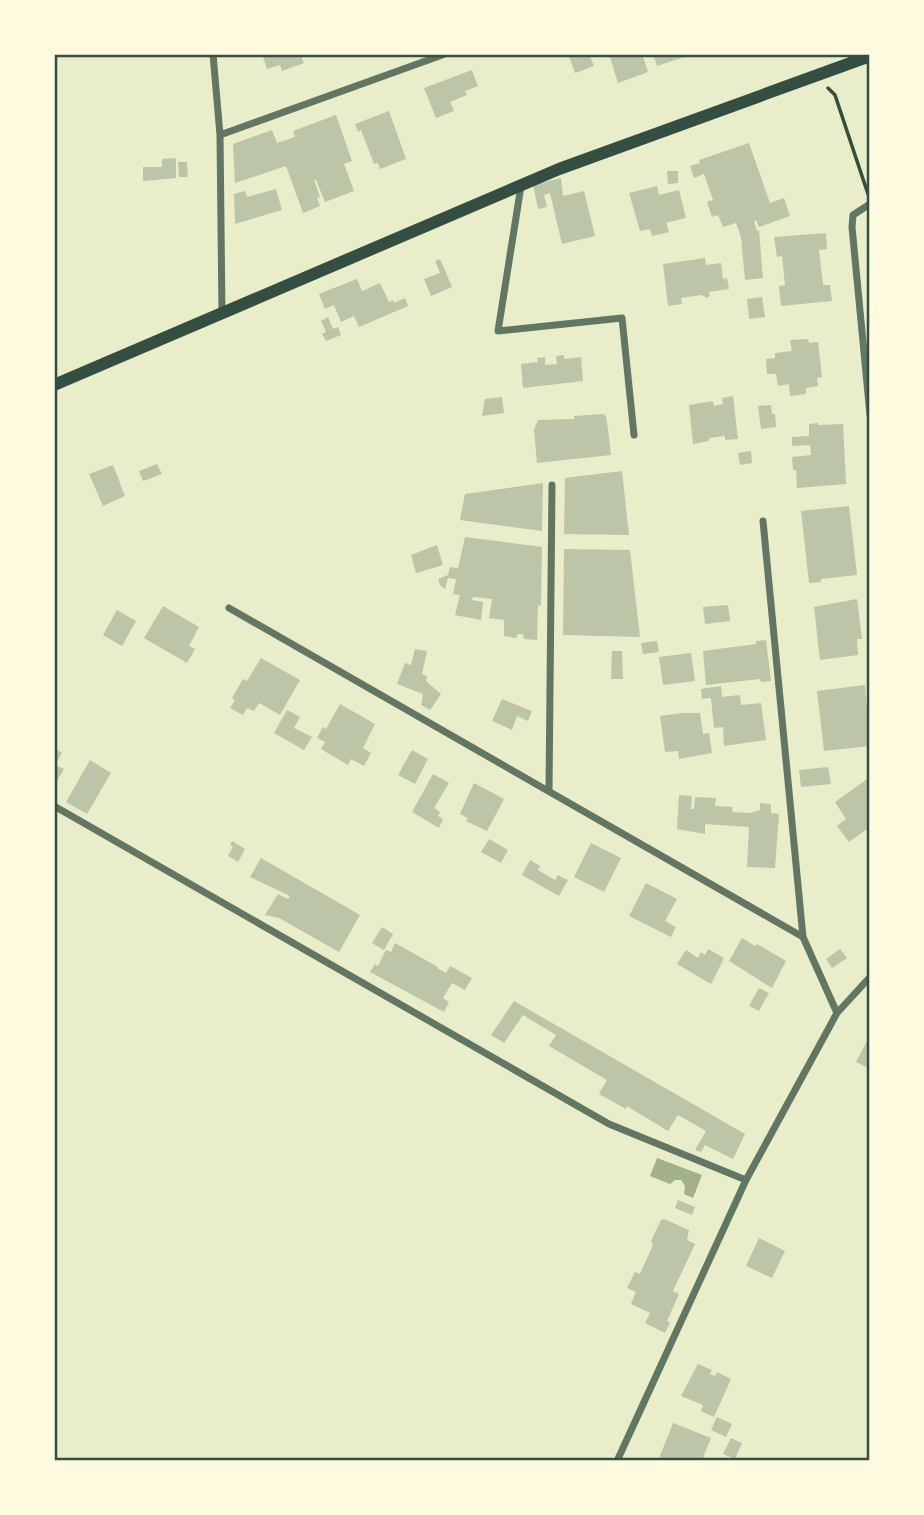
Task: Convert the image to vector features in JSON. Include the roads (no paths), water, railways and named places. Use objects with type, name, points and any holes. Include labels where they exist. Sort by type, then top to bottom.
[{"type":"main road","points":[[54,385],[559,169],[870,56]]},
{"type":"street","points":[[213,54],[220,135],[222,314]]},
{"type":"street","points":[[220,135],[445,54]]},
{"type":"street","points":[[521,186],[498,331],[622,318],[634,435]]},
{"type":"street","points":[[870,203],[853,215],[852,227],[870,415]]},
{"type":"street","points":[[549,791],[552,485]]},
{"type":"street","points":[[763,521],[803,937],[837,1013]]},
{"type":"street","points":[[229,608],[803,937]]},
{"type":"street","points":[[54,806],[609,1124],[746,1180]]},
{"type":"street","points":[[617,1461],[746,1180],[837,1013],[870,977]]}]
